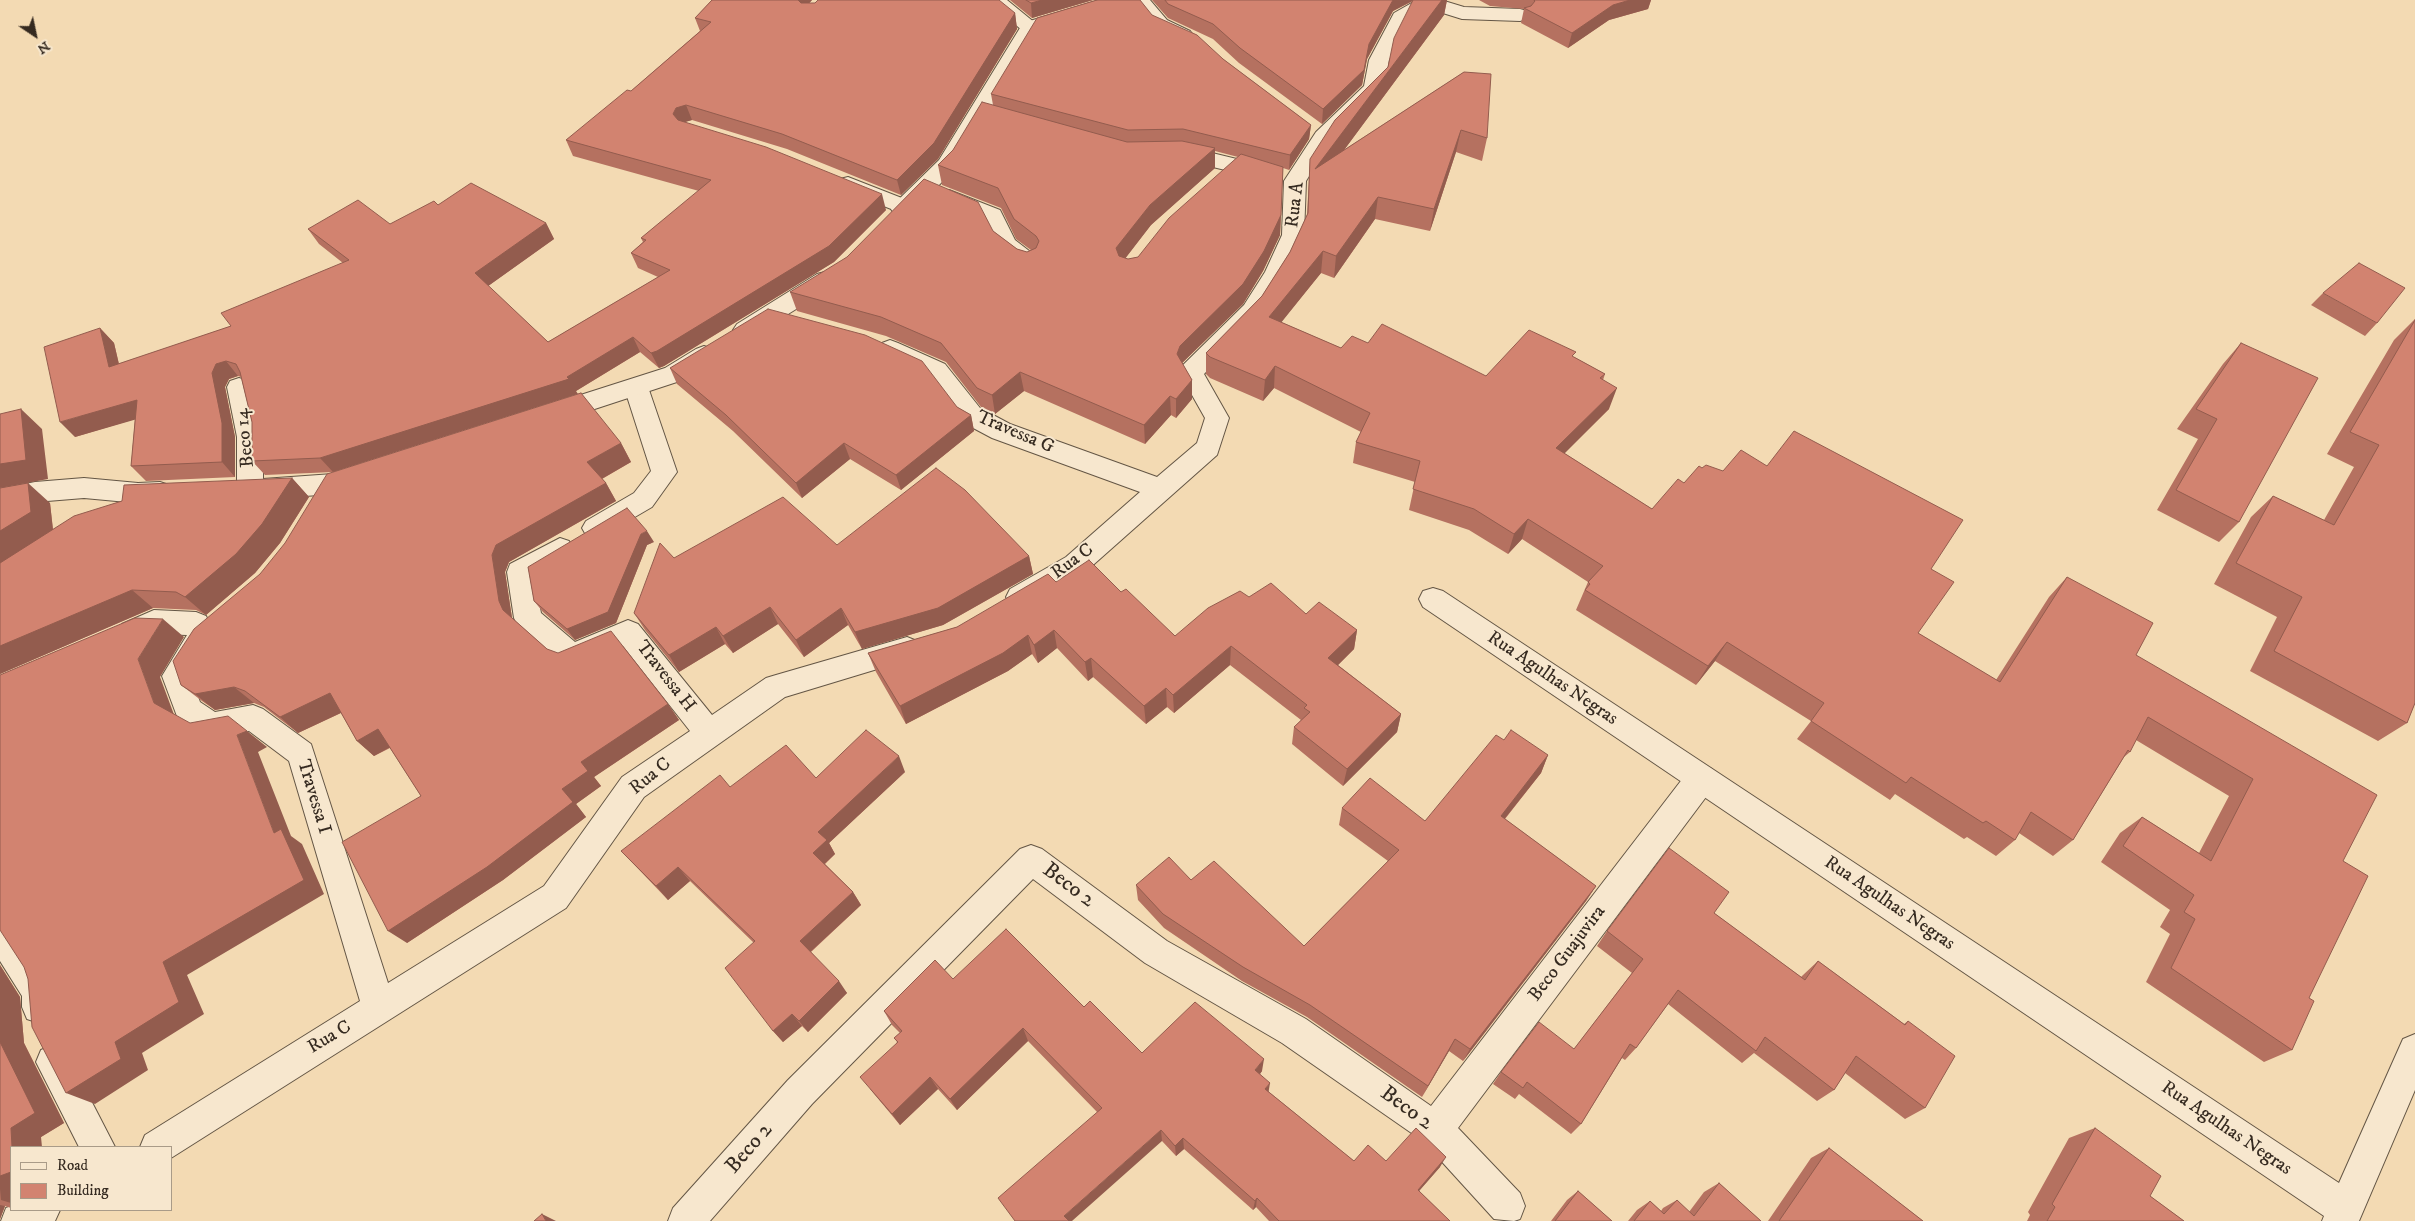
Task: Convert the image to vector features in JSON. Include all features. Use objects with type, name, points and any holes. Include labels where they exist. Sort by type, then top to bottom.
[{"type":"street","points":[[995,0],[1030,27]]},
{"type":"street","points":[[884,228],[947,164],[988,114],[1030,27],[1120,0]]},
{"type":"street","points":[[1140,0],[1160,24],[1196,40]]},
{"type":"street","points":[[1429,1],[1462,13],[1520,15]]},
{"type":"street","name":"Rua A","points":[[1162,489],[1208,448],[1217,418],[1191,372],[1252,311],[1276,273],[1293,235],[1295,182],[1316,131],[1374,88],[1379,60],[1401,18],[1429,1]]},
{"type":"street","points":[[1156,152],[1183,152],[1236,164],[1295,182]]},
{"type":"street","points":[[1216,182],[1236,164]]},
{"type":"street","points":[[833,178],[904,207]]},
{"type":"street","points":[[924,187],[992,215],[1006,244],[1029,262]]},
{"type":"street","points":[[532,420],[674,374],[843,269]]},
{"type":"street","points":[[771,314],[798,322]]},
{"type":"street","name":"Travessa G","points":[[869,342],[936,370],[971,415],[1001,431],[1162,489]]},
{"type":"street","name":"Travessa H","points":[[636,386],[664,472],[643,500],[520,572],[528,618],[571,656],[628,632],[710,734]]},
{"type":"street","name":"Beco 14","points":[[239,387],[250,437],[240,490],[333,484]]},
{"type":"street","points":[[317,510],[333,484],[380,469]]},
{"type":"street","points":[[0,499],[36,492],[84,488],[138,493],[185,492]]},
{"type":"street","name":"Rua C","points":[[993,613],[1075,565],[1162,489]]},
{"type":"street","points":[[106,514],[138,493]]},
{"type":"street","name":"Rua Agulhas Negras","points":[[1433,600],[1701,779],[2343,1215]]},
{"type":"street","points":[[628,632],[638,606]]},
{"type":"street","name":"Travessa I","points":[[223,618],[202,637],[176,676],[188,710],[212,725],[253,718],[301,753],[378,1008]]},
{"type":"street","points":[[109,642],[154,622],[196,624],[202,637]]},
{"type":"street","name":"Rua C","points":[[159,1146],[554,897],[633,788],[776,687],[933,642]]},
{"type":"street","name":"Beco Guajuvira","points":[[1435,1129],[1701,779]]},
{"type":"street","name":"Beco 2","points":[[686,1221],[800,1092],[1031,859],[1156,952],[1294,1031],[1435,1129],[1507,1206]]},
{"type":"street","points":[[0,932],[38,992],[43,1042],[97,1146]]},
{"type":"street","points":[[2343,1215],[2415,1051]]},
{"type":"street","points":[[20,1221],[40,1211]]},
{"type":"building","points":[[712,0],[798,0],[801,3],[815,3],[818,0],[999,0],[1015,13],[934,143],[897,180],[782,134],[686,105],[676,108],[673,114],[678,120],[766,147],[882,194],[829,246],[657,351],[651,353],[633,337],[567,377],[569,379],[320,458],[252,461],[252,422],[240,372],[236,364],[226,361],[216,364],[212,373],[222,423],[222,462],[131,466],[137,400],[60,422],[44,347],[100,328],[109,367],[231,326],[221,313],[349,260],[308,229],[358,200],[390,224],[434,201],[438,205],[471,183],[546,223],[475,273],[548,342],[670,270],[631,253],[646,240],[641,238],[711,180],[566,140],[627,90],[631,91],[711,22],[695,18]]},
{"type":"building","points":[[1026,0],[1042,0],[1031,3]]},
{"type":"building","points":[[1097,0],[1140,0],[1152,15],[1197,35],[1223,59],[1311,125],[1290,155],[1183,129],[1128,130],[991,94],[1037,18]]},
{"type":"building","points":[[1165,0],[1393,0],[1369,44],[1364,70],[1323,109],[1240,48],[1213,24],[1168,4]]},
{"type":"building","points":[[1413,0],[1442,0],[1315,169],[1464,72],[1491,74],[1487,138],[1461,130],[1434,209],[1378,197],[1336,256],[1323,251],[1269,317],[1341,348],[1352,336],[1368,343],[1382,324],[1486,376],[1529,330],[1576,352],[1572,356],[1605,374],[1600,378],[1617,388],[1556,448],[1652,509],[1678,479],[1684,483],[1699,466],[1702,468],[1706,465],[1723,471],[1741,450],[1767,466],[1794,431],[1963,520],[1931,569],[1954,582],[1918,633],[2000,682],[2067,577],[2153,623],[2136,655],[2377,795],[2343,861],[2368,876],[2309,998],[2314,1001],[2292,1050],[2171,968],[2195,919],[2184,912],[2194,895],[2123,846],[2142,817],[2211,861],[2253,779],[2148,717],[2130,752],[2128,750],[2073,840],[2031,812],[2015,840],[1986,821],[1983,823],[1911,777],[1906,783],[1811,721],[1824,703],[1727,642],[1708,666],[1585,590],[1590,584],[1588,582],[1603,566],[1528,519],[1514,534],[1474,509],[1413,489],[1420,461],[1356,442],[1370,413],[1275,366],[1265,380],[1210,357],[1206,353],[1262,296],[1290,252],[1308,213],[1310,159],[1335,120],[1388,67],[1394,38]]},
{"type":"building","points":[[1534,0],[1630,0],[1613,5],[1572,33],[1524,8],[1531,6]]},
{"type":"building","points":[[982,102],[1127,142],[1182,141],[1215,148],[1150,205],[1116,248],[1119,256],[1128,259],[1138,257],[1169,218],[1241,154],[1283,167],[1281,215],[1264,251],[1243,284],[1180,346],[1177,354],[1192,380],[1176,399],[1170,396],[1144,425],[1020,372],[992,395],[977,388],[941,343],[881,317],[790,292],[847,257],[924,179],[978,202],[993,231],[1017,249],[1027,252],[1036,248],[1039,241],[1036,236],[1014,219],[998,188],[938,165],[953,150]]},
{"type":"building","points":[[2359,263],[2405,288],[2377,323],[2323,293]]},
{"type":"building","points":[[768,309],[865,335],[922,361],[957,407],[971,415],[896,475],[844,443],[796,483],[726,415],[670,368]]},
{"type":"building","points":[[2415,320],[2415,703],[2407,723],[2274,651],[2302,597],[2236,563],[2273,496],[2334,525],[2379,445],[2350,432]]},
{"type":"building","points":[[2241,343],[2318,378],[2239,522],[2176,490],[2217,419],[2196,409]]},
{"type":"building","points":[[581,393],[621,443],[587,462],[606,483],[496,545],[492,555],[499,601],[503,610],[547,649],[558,653],[611,631],[668,704],[581,762],[588,771],[562,789],[573,802],[487,867],[388,931],[342,842],[421,796],[378,729],[357,741],[330,693],[280,717],[245,691],[234,687],[195,694],[181,685],[173,661],[194,629],[260,574],[285,543],[327,474]]},
{"type":"building","points":[[21,409],[26,460],[0,464],[0,414]]},
{"type":"building","points":[[936,468],[965,490],[1029,556],[938,608],[855,632],[841,608],[796,640],[770,607],[723,636],[716,627],[669,655],[634,613],[660,543],[674,558],[783,497],[837,545]]},
{"type":"building","points":[[292,478],[262,524],[236,554],[185,597],[176,592],[132,590],[0,646],[0,563],[74,516],[122,501],[124,485]]},
{"type":"building","points":[[28,483],[31,512],[0,531],[0,488]]},
{"type":"building","points":[[627,508],[647,531],[641,534],[608,612],[567,629],[534,601],[528,567]]},
{"type":"building","points":[[1089,560],[1121,592],[1126,589],[1175,636],[1208,608],[1240,591],[1249,597],[1271,583],[1306,614],[1319,602],[1357,630],[1328,658],[1401,714],[1347,769],[1294,727],[1310,712],[1304,708],[1307,705],[1231,646],[1173,695],[1166,688],[1144,706],[1091,658],[1085,662],[1054,630],[1034,645],[1028,635],[1003,653],[900,706],[868,653],[957,627],[1048,574],[1056,582]]},
{"type":"building","points":[[135,618],[163,619],[138,659],[154,703],[190,723],[228,716],[247,731],[237,735],[274,833],[281,829],[304,880],[163,962],[179,1002],[115,1042],[121,1059],[66,1093],[32,1027],[28,979],[24,967],[0,930],[0,675]]},
{"type":"building","points":[[866,730],[899,756],[818,832],[827,840],[813,853],[853,892],[800,941],[839,981],[799,1021],[792,1014],[773,1031],[725,968],[755,941],[678,867],[656,886],[621,851],[720,775],[730,787],[786,745],[816,778]]},
{"type":"building","points":[[1511,730],[1548,755],[1501,816],[1596,886],[1470,1049],[1455,1039],[1428,1086],[1310,1005],[1243,967],[1163,914],[1136,885],[1169,857],[1191,880],[1214,861],[1304,946],[1399,850],[1342,808],[1370,778],[1425,821],[1496,735],[1504,740]]},
{"type":"building","points":[[1669,848],[1729,892],[1714,913],[1805,980],[1818,961],[1905,1025],[1908,1021],[1955,1056],[1925,1108],[1856,1056],[1834,1090],[1765,1037],[1756,1051],[1678,990],[1636,1048],[1630,1044],[1581,1124],[1527,1082],[1523,1088],[1501,1072],[1539,1022],[1574,1049],[1643,959],[1607,931]]},
{"type":"building","points":[[1006,929],[1084,1007],[1090,1001],[1142,1053],[1195,1002],[1264,1059],[1255,1070],[1270,1083],[1265,1089],[1354,1161],[1368,1145],[1386,1161],[1416,1128],[1446,1157],[1418,1190],[1450,1221],[1279,1221],[1257,1198],[1255,1201],[1183,1138],[1175,1146],[1161,1130],[1064,1216],[1069,1221],[1015,1221],[998,1198],[1102,1108],[1023,1028],[950,1099],[930,1077],[892,1114],[860,1077],[898,1042],[894,1038],[902,1031],[884,1011],[935,960],[953,979]]},
{"type":"building","points":[[0,1042],[35,1113],[11,1128],[10,1172],[0,1176]]},
{"type":"building","points":[[2095,1128],[2161,1176],[2150,1196],[2184,1221],[2047,1221],[2055,1207],[2052,1204]]},
{"type":"building","points":[[1829,1148],[1923,1221],[1779,1221]]},
{"type":"building","points":[[1719,1183],[1761,1221],[1634,1221],[1650,1201],[1664,1214],[1677,1200],[1694,1216]]},
{"type":"building","points":[[1578,1191],[1612,1221],[1555,1221]]},
{"type":"building","points":[[542,1214],[546,1221],[534,1221]]}]
